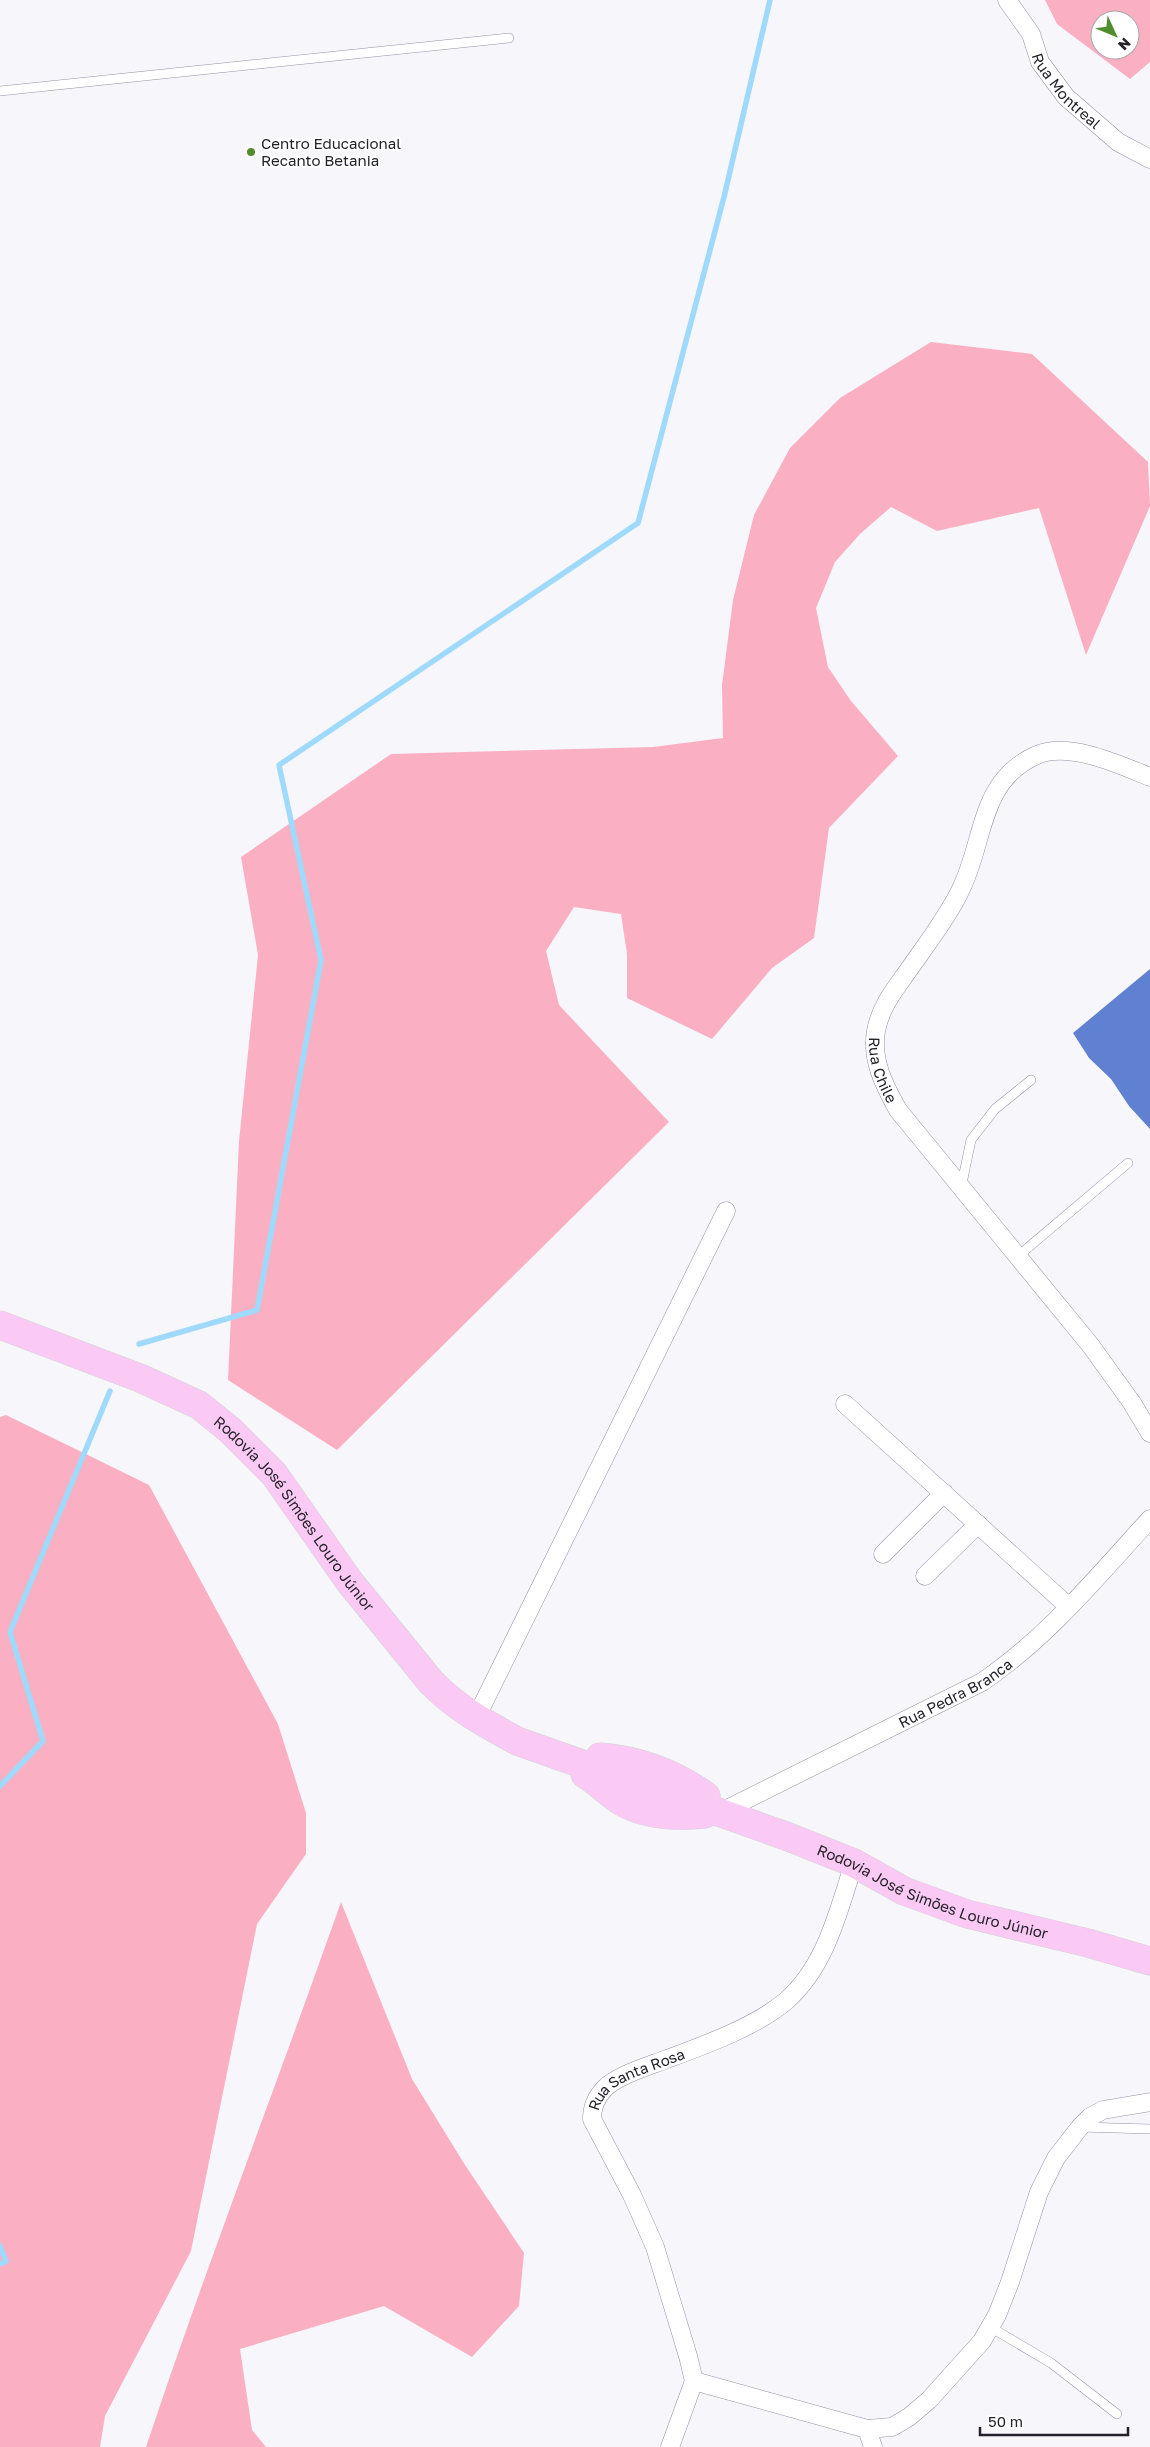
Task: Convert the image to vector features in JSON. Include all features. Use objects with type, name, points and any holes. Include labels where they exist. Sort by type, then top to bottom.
[{"type":"main road","name":"Rodovia José Simões Louro Júnior","points":[[0,1325],[140,1378],[199,1405],[230,1430],[274,1474],[349,1581],[431,1682],[446,1697],[476,1718],[517,1741],[552,1754],[589,1776],[620,1801],[650,1812],[679,1817],[719,1813],[854,1863],[904,1891],[967,1914],[1088,1943],[1150,1961]]},
{"type":"main road","name":"Rodovia José Simões Louro Júnior","points":[[552,1754],[621,1759],[665,1771],[710,1799],[719,1813]]},
{"type":"street","name":"Rua Montreal","points":[[1006,0],[1031,34],[1040,62],[1066,97],[1118,142],[1150,159]]},
{"type":"street","name":"Rua Chile","points":[[1150,777],[1083,754],[1058,752],[1039,754],[1020,764],[1004,778],[991,798],[976,852],[961,890],[883,1006],[876,1031],[874,1053],[883,1084],[898,1110],[1017,1258],[1091,1346],[1132,1403],[1150,1433]]},
{"type":"street","points":[[476,1718],[726,1212]]},
{"type":"street","points":[[845,1404],[1069,1607]]},
{"type":"street","points":[[883,1554],[944,1493]]},
{"type":"street","name":"Rua Pedra Branca","points":[[719,1813],[982,1682],[1010,1664],[1039,1639],[1150,1519]]},
{"type":"street","points":[[925,1576],[978,1524]]},
{"type":"street","name":"Rua Santa Rosa","points":[[694,2381],[655,2247],[632,2195],[592,2119],[592,2106],[605,2088],[634,2071],[746,2026],[785,2001],[806,1980],[822,1953],[834,1924],[854,1863]]},
{"type":"street","points":[[670,2447],[694,2381],[866,2429],[892,2427],[909,2417],[950,2378],[982,2341],[997,2315],[1010,2282],[1039,2192],[1056,2158],[1080,2127],[1090,2118],[1104,2110],[1150,2102]]},
{"type":"street","points":[[866,2429],[874,2447]]},
{"type":"lane","points":[[0,91],[509,38]]},
{"type":"lane","points":[[961,1188],[971,1140],[995,1109],[1031,1080]]},
{"type":"lane","points":[[1017,1258],[1128,1163]]},
{"type":"lane","points":[[1080,2127],[1150,2129]]},
{"type":"lane","points":[[990,2327],[1051,2363],[1117,2414]]},
{"type":"shaded area","points":[[1045,0],[1150,0],[1150,62],[1130,79],[1105,60],[1140,60],[1140,10],[1090,10],[1090,49],[1057,24]]},
{"type":"shaded area","points":[[931,342],[1032,354],[1148,462],[1150,506],[1086,655],[1039,508],[937,531],[891,507],[860,534],[835,562],[816,608],[828,667],[851,701],[898,756],[829,828],[814,938],[772,968],[712,1039],[627,998],[627,954],[621,914],[574,907],[546,951],[559,1005],[669,1122],[337,1450],[228,1380],[239,1141],[258,955],[241,857],[391,754],[653,747],[723,738],[722,685],[733,600],[754,515],[790,448],[840,398]]},
{"type":"shaded area","points":[[6,1415],[149,1485],[278,1724],[306,1813],[306,1854],[257,1924],[191,2251],[105,2416],[100,2447],[0,2447],[0,1417]]},
{"type":"shaded area","points":[[341,1902],[412,2079],[465,2165],[524,2253],[519,2306],[472,2357],[384,2306],[240,2349],[252,2430],[266,2447],[146,2447],[193,2310]]},
{"type":"building","points":[[1150,969],[1150,1129],[1129,1106],[1111,1079],[1089,1058],[1073,1033]]},
{"type":"waterway","points":[[139,1344],[257,1310],[321,960],[279,765],[638,523],[724,197],[770,0]]},
{"type":"waterway","points":[[0,1786],[43,1741],[10,1632],[110,1391]]},
{"type":"waterway","points":[[0,2246],[6,2261],[0,2264]]},
{"type":"place","name":"Centro Educacional Recanto Betania","points":[[251,152]]}]
